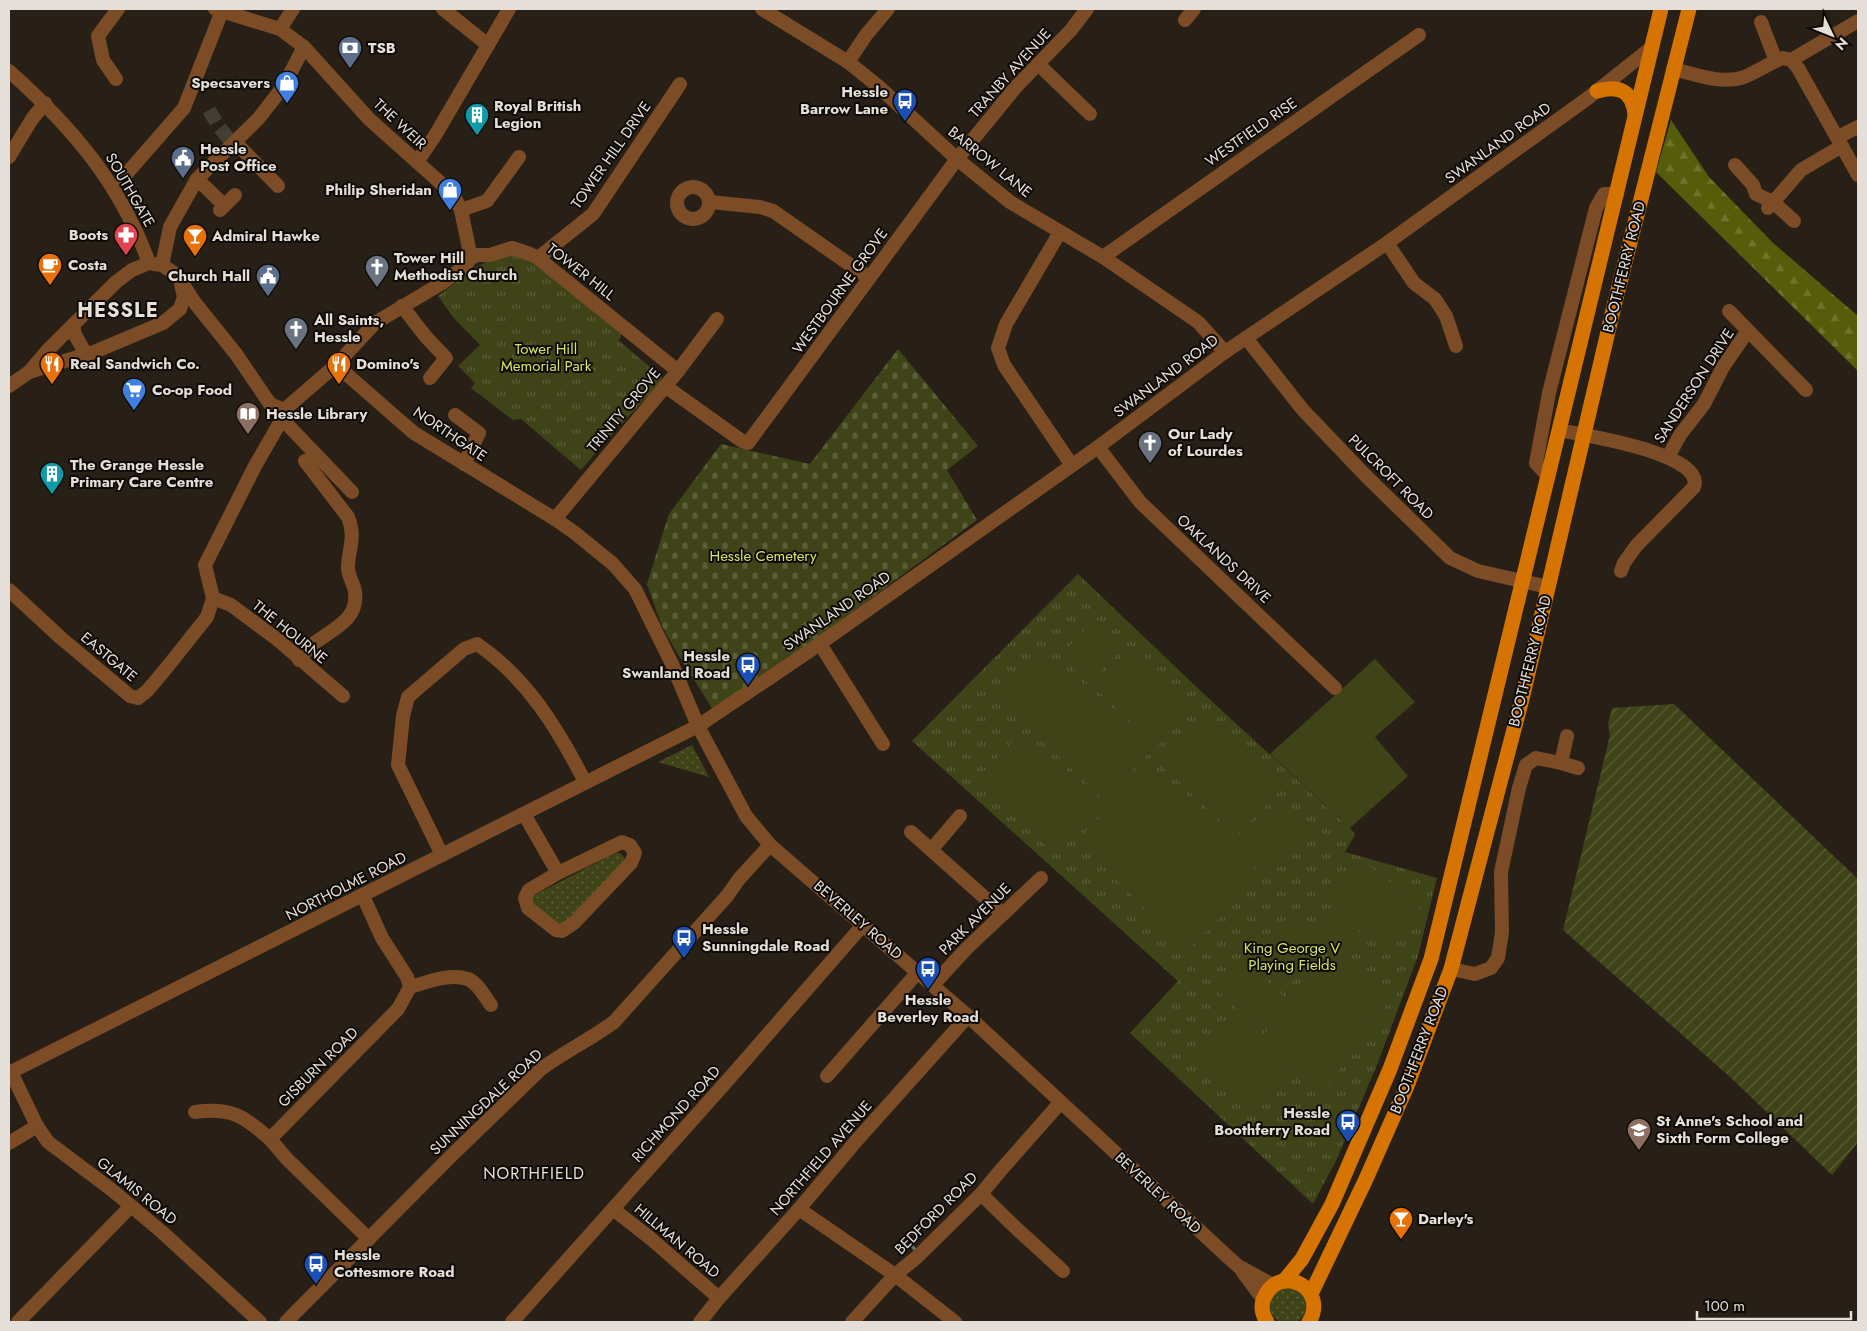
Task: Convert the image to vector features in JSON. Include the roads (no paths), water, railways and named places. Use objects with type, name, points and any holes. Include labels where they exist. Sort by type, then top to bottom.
[{"type":"main road","name":"BOOTHFERRY ROAD","points":[[1263,1314],[1267,1291],[1279,1283],[1302,1259],[1332,1204],[1390,1069],[1431,959],[1661,9]]},
{"type":"main road","name":"BOOTHFERRY ROAD","points":[[1311,1294],[1366,1180],[1407,1086],[1451,969],[1522,699],[1614,306],[1689,9]]},
{"type":"main road","points":[[1596,91],[1617,88],[1625,92],[1630,96],[1634,104],[1635,118]]},
{"type":"main road","points":[[1279,1283],[1300,1283],[1311,1294],[1314,1301],[1313,1320]]},
{"type":"street","points":[[116,79],[104,60],[98,36],[118,9]]},
{"type":"street","points":[[280,29],[293,9]]},
{"type":"street","points":[[443,9],[488,45]]},
{"type":"street","points":[[417,162],[436,134],[509,9]]},
{"type":"street","name":"BARROW LANE","points":[[762,9],[848,62],[878,86],[957,159],[1010,202],[1103,257],[1198,322],[1225,352]]},
{"type":"street","points":[[848,62],[866,35],[888,9]]},
{"type":"street","name":"TRANBY AVENUE","points":[[957,159],[1015,88],[1071,30],[1087,9]]},
{"type":"street","points":[[1185,20],[1194,9]]},
{"type":"street","points":[[122,179],[184,108],[219,10]]},
{"type":"street","name":"THE WEIR","points":[[219,10],[280,29],[304,47],[369,119],[453,194],[461,210],[471,258]]},
{"type":"street","points":[[1791,60],[1858,20]]},
{"type":"street","points":[[1761,22],[1776,61]]},
{"type":"street","name":"WESTFIELD RISE","points":[[1103,257],[1419,35]]},
{"type":"street","points":[[156,264],[170,227],[197,179],[259,118],[283,87],[304,47]]},
{"type":"street","name":"SWANLAND ROAD","points":[[698,726],[820,644],[1098,446],[1225,352],[1387,243],[1596,91],[1651,48]]},
{"type":"street","points":[[1673,69],[1719,79],[1733,79],[1744,77],[1783,58],[1791,60],[1798,68],[1858,175]]},
{"type":"street","points":[[1038,64],[1090,114]]},
{"type":"street","name":"SOUTHGATE","points":[[9,71],[45,103],[93,158],[115,189],[141,240],[156,264]]},
{"type":"street","name":"TOWER HILL DRIVE","points":[[538,258],[593,214],[680,84]]},
{"type":"street","points":[[9,157],[32,119],[45,103]]},
{"type":"street","points":[[1771,205],[1801,170],[1858,127]]},
{"type":"street","points":[[235,142],[278,186]]},
{"type":"street","points":[[461,210],[487,201],[519,157]]},
{"type":"street","name":"WESTBOURNE GROVE","points":[[665,386],[742,441],[748,443],[957,159]]},
{"type":"street","points":[[1735,165],[1753,185],[1756,194],[1794,221]]},
{"type":"street","points":[[197,179],[222,207],[235,195]]},
{"type":"street","name":"BOOTHFERRY ROAD","points":[[1548,476],[1536,463],[1551,384],[1596,208],[1604,194],[1617,194]]},
{"type":"street","points":[[710,202],[760,207],[773,211],[869,278]]},
{"type":"street","points":[[1060,232],[1006,324],[998,348],[1004,365],[1071,464]]},
{"type":"street","points":[[1387,243],[1414,283],[1435,299],[1446,316],[1456,346]]},
{"type":"street","name":"TOWER HILL","points":[[471,258],[477,255],[490,255],[512,248],[538,258],[678,371]]},
{"type":"street","points":[[213,598],[205,565],[283,415],[336,365],[375,323],[442,283],[464,267],[471,258]]},
{"type":"street","points":[[9,386],[28,372],[116,282],[132,270],[156,264],[177,275],[195,303],[236,354],[270,404],[283,415],[352,492]]},
{"type":"street","points":[[180,309],[184,297],[181,281]]},
{"type":"street","points":[[28,372],[86,354],[164,322],[180,309],[195,303]]},
{"type":"street","points":[[402,306],[426,337],[446,358],[430,378]]},
{"type":"street","name":"SANDERSON DRIVE","points":[[1728,311],[1806,390]]},
{"type":"street","name":"TRINITY GROVE","points":[[554,519],[678,371],[717,319]]},
{"type":"street","points":[[73,325],[75,335],[86,354]]},
{"type":"street","name":"SANDERSON DRIVE","points":[[1668,457],[1680,435],[1704,404],[1724,367],[1747,332]]},
{"type":"street","name":"PULCROFT ROAD","points":[[1246,338],[1303,410],[1366,476],[1450,558],[1478,571],[1548,587]]},
{"type":"street","name":"NORTHGATE","points":[[336,365],[414,433],[554,519]]},
{"type":"street","points":[[455,414],[479,433],[464,464]]},
{"type":"street","name":"SANDERSON DRIVE","points":[[1559,430],[1634,446],[1668,457],[1692,472],[1695,478],[1695,484],[1636,546],[1624,563],[1621,571]]},
{"type":"street","name":"OAKLANDS DRIVE","points":[[1098,446],[1140,502],[1335,688]]},
{"type":"street","points":[[299,660],[311,646],[348,619],[354,608],[355,592],[347,568],[352,544],[352,526],[348,517],[305,467]]},
{"type":"street","name":"BEVERLEY ROAD","points":[[554,519],[575,533],[613,564],[636,589],[672,664],[698,726],[746,816],[770,845],[968,1016],[1238,1266],[1263,1314]]},
{"type":"street","name":"EASTGATE","points":[[10,594],[130,696],[138,698],[147,691],[196,633],[207,617],[213,598]]},
{"type":"street","name":"THE HOURNE","points":[[213,598],[231,605],[278,640],[343,696]]},
{"type":"street","points":[[442,855],[398,765],[403,716],[408,697],[464,649],[477,644],[495,656],[514,674],[537,701],[568,749],[586,782]]},
{"type":"street","points":[[820,644],[883,744]]},
{"type":"street","name":"NORTHOLME ROAD","points":[[10,1073],[698,726]]},
{"type":"street","points":[[1561,763],[1568,736]]},
{"type":"street","points":[[1451,969],[1475,974],[1492,968],[1498,958],[1502,932],[1501,872],[1526,766],[1536,758],[1578,768]]},
{"type":"street","points":[[524,814],[558,873]]},
{"type":"street","points":[[931,850],[960,816]]},
{"type":"street","points":[[912,832],[1003,914]]},
{"type":"street","points":[[622,842],[630,844],[635,853],[631,863],[574,923],[562,930],[556,930],[528,908],[524,898],[529,890],[558,873],[622,842]]},
{"type":"street","name":"SUNNINGDALE ROAD","points":[[286,1322],[541,1069],[614,1022],[770,845]]},
{"type":"street","name":"PARK AVENUE","points":[[933,985],[967,948],[1041,878]]},
{"type":"street","points":[[364,896],[382,938],[410,987],[447,977],[469,979],[482,992],[491,1005]]},
{"type":"street","name":"RICHMOND ROAD","points":[[512,1322],[727,1082],[863,925]]},
{"type":"street","points":[[826,1076],[918,972]]},
{"type":"street","name":"GISBURN ROAD","points":[[270,1139],[398,1009],[410,987]]},
{"type":"street","name":"NORTHFIELD AVENUE","points":[[700,1322],[857,1140],[968,1016]]},
{"type":"street","name":"GLAMIS ROAD","points":[[10,1073],[37,1126],[48,1142],[131,1206],[260,1322]]},
{"type":"street","name":"BEDFORD ROAD","points":[[852,1322],[895,1275],[917,1257],[981,1194],[1060,1102]]},
{"type":"street","points":[[195,1112],[212,1110],[230,1112],[249,1121],[270,1139],[287,1159],[369,1239]]},
{"type":"street","points":[[9,1143],[37,1126]]},
{"type":"street","points":[[981,1194],[1063,1270]]},
{"type":"street","points":[[18,1322],[131,1206]]},
{"type":"street","name":"HILLMAN ROAD","points":[[613,1209],[650,1238],[719,1298]]},
{"type":"street","points":[[799,1209],[895,1275],[955,1322]]},
{"type":"street","name":"BEVERLEY ROAD","points":[[1238,1266],[1279,1283]]},
{"type":"waterway","points":[[912,1246],[918,1253]]},
{"type":"tunnel","points":[[209,110],[219,127],[233,144]]},
{"type":"place","name":"TSB","points":[[350,69]]},
{"type":"place","name":"Specsavers","points":[[287,104]]},
{"type":"place","name":"Hessle Barrow Lane","points":[[905,122]]},
{"type":"place","name":"Royal British Legion","points":[[477,136]]},
{"type":"place","name":"Hessle Post Office","points":[[183,179]]},
{"type":"place","name":"Philip Sheridan","points":[[450,211]]},
{"type":"place","name":"Boots","points":[[126,256]]},
{"type":"place","name":"Admiral Hawke","points":[[195,257]]},
{"type":"place","name":"Costa","points":[[50,286]]},
{"type":"place","name":"Tower Hill Methodist Church","points":[[377,288]]},
{"type":"place","name":"Church Hall","points":[[268,297]]},
{"type":"place","name":"All Saints, Hessle","points":[[296,350]]},
{"type":"place","name":"Real Sandwich Co.","points":[[52,385]]},
{"type":"place","name":"Domino's","points":[[339,385]]},
{"type":"place","name":"Co-op Food","points":[[134,411]]},
{"type":"place","name":"Hessle Library","points":[[248,435]]},
{"type":"place","name":"Our Lady of Lourdes","points":[[1150,464]]},
{"type":"place","name":"The Grange Hessle Primary Care Centre","points":[[52,495]]},
{"type":"place","name":"Hessle Swanland Road","points":[[748,686]]},
{"type":"place","name":"Hessle Sunningdale Road","points":[[684,959]]},
{"type":"place","name":"Hessle Beverley Road","points":[[928,990]]},
{"type":"place","name":"Hessle Boothferry Road","points":[[1348,1143]]},
{"type":"place","name":"St Anne's School and Sixth Form College","points":[[1639,1151]]},
{"type":"place","name":"Darley's","points":[[1401,1240]]},
{"type":"place","name":"Hessle Cottesmore Road","points":[[316,1285]]},
{"type":"district","name":"HESSLE","points":[[118,310]]},
{"type":"district","name":"NORTHFIELD","points":[[534,1173]]},
{"type":"park label","name":"Tower Hill Memorial Park","points":[[546,358]]},
{"type":"park label","name":"Hessle Cemetery","points":[[763,556]]},
{"type":"park label","name":"King George V Playing Fields","points":[[1292,956]]}]
